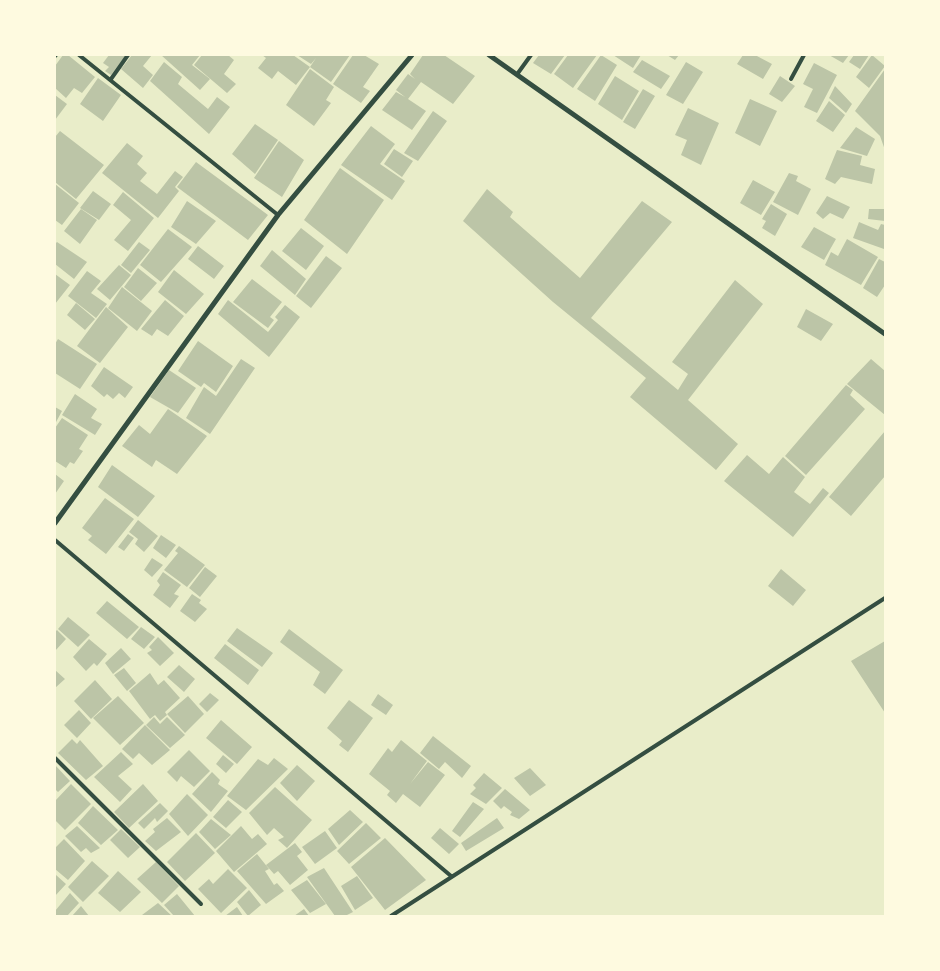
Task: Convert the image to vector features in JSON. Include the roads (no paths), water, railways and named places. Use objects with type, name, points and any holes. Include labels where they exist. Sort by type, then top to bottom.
[{"type":"street","points":[[55,523],[278,215],[412,55]]},
{"type":"street","points":[[489,55],[885,334]]},
{"type":"lane","points":[[79,55],[278,215]]},
{"type":"lane","points":[[111,79],[128,55]]},
{"type":"lane","points":[[518,74],[531,55]]},
{"type":"lane","points":[[791,79],[804,55]]},
{"type":"lane","points":[[55,540],[451,876]]},
{"type":"lane","points":[[391,916],[885,598]]},
{"type":"lane","points":[[55,758],[201,904]]}]
